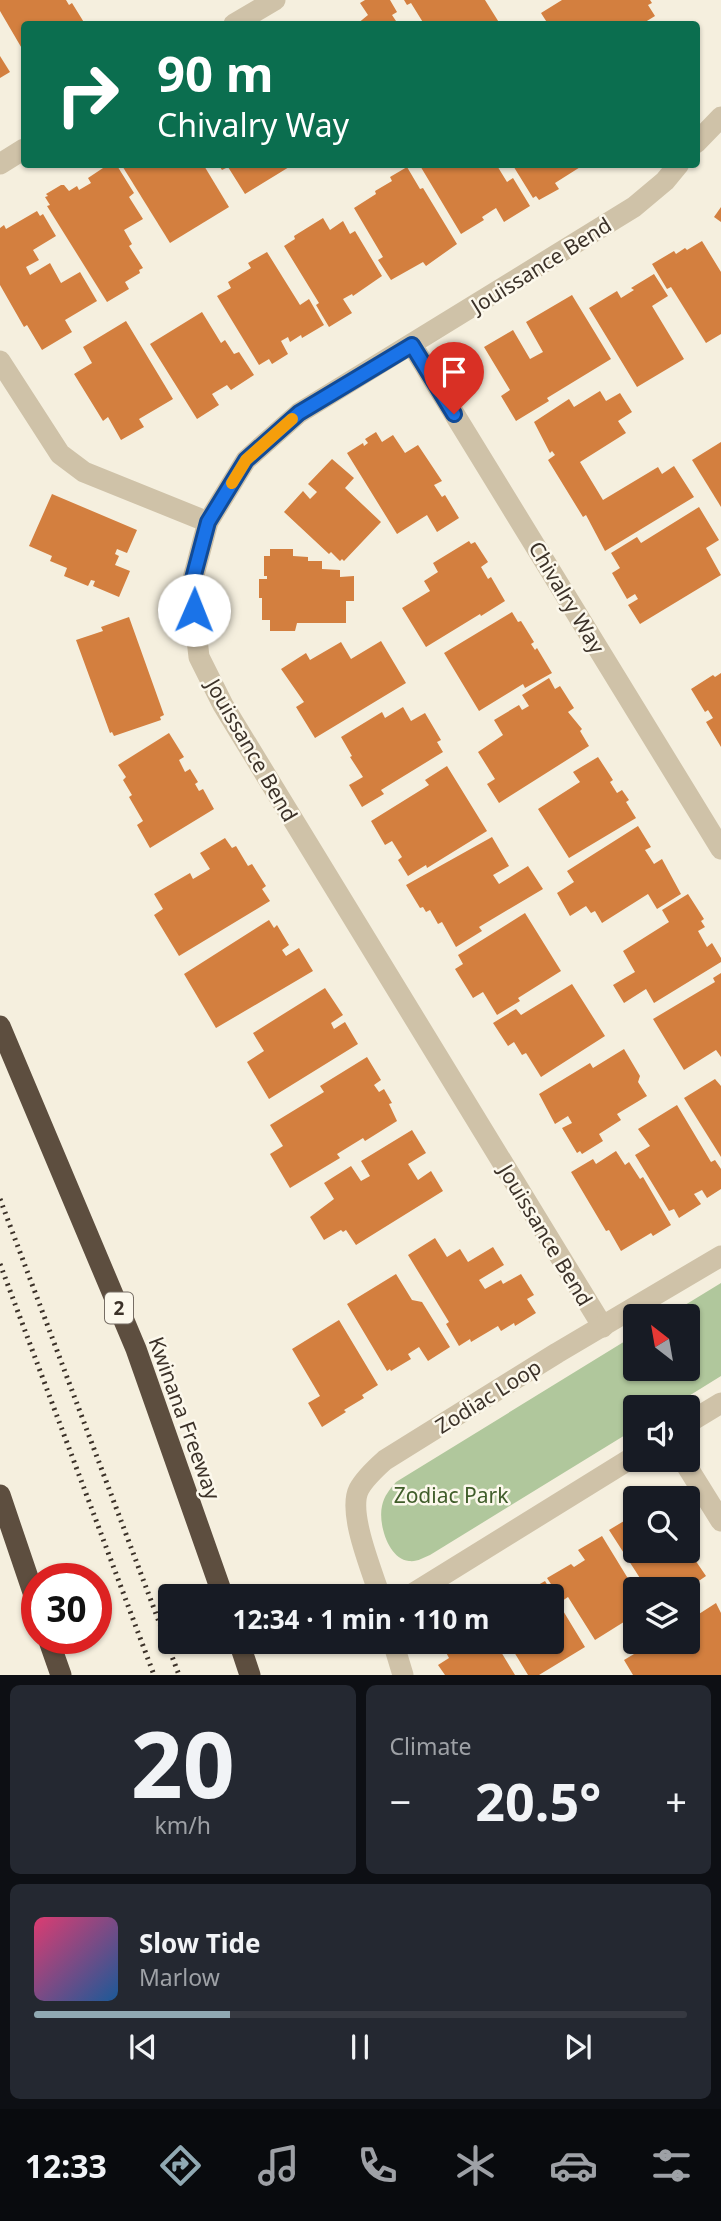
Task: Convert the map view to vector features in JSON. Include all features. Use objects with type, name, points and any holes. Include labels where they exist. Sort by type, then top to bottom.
[{"type":"highway","name":"Kwinana Freeway","points":[[0,1026],[136,1349],[219,1584]]},
{"type":"highway","points":[[0,1495],[23,1563]]},
{"type":"highway","points":[[54,1654],[61,1675]]},
{"type":"highway","points":[[243,1654],[250,1675]]},
{"type":"street","points":[[238,21],[275,0]]},
{"type":"street","points":[[700,139],[721,117]]},
{"type":"street","points":[[0,164],[21,151]]},
{"type":"street","name":"Jouissance Bend","points":[[603,1327],[223,705],[199,656],[191,586],[208,522],[246,460],[299,413],[634,207],[665,181],[676,168]]},
{"type":"street","name":"Chivalry Way","points":[[412,345],[721,849]]},
{"type":"street","points":[[0,361],[60,454],[83,472],[208,522]]},
{"type":"street","name":"Zodiac Loop","points":[[376,1584],[362,1539],[355,1504],[359,1490],[367,1478],[385,1460],[721,1256]]},
{"type":"street","points":[[700,1416],[721,1403]]},
{"type":"street","points":[[427,1584],[623,1463]]},
{"type":"street","points":[[690,1472],[721,1521]]},
{"type":"street","points":[[397,1654],[403,1675]]},
{"type":"green space","name":"Zodiac Park","points":[[721,1283],[721,1376],[690,1395],[623,1395],[623,1436],[430,1555],[412,1561],[395,1554],[386,1539],[381,1513],[384,1499],[396,1482],[623,1342],[623,1381],[700,1381],[700,1304],[687,1304]]},
{"type":"building","points":[[0,0],[66,0],[69,5],[72,3],[83,21],[21,21],[21,47],[0,11]]},
{"type":"building","points":[[365,0],[390,0],[397,12],[392,15],[396,21],[361,21],[368,15],[360,3]]},
{"type":"building","points":[[404,0],[485,0],[498,21],[422,21],[411,3],[407,5]]},
{"type":"building","points":[[562,0],[650,0],[652,3],[648,5],[655,16],[647,21],[546,21],[541,13]]},
{"type":"building","points":[[0,56],[10,72],[0,78]]},
{"type":"building","points":[[103,168],[118,168],[134,193],[129,197],[143,219],[124,230],[132,244],[129,246],[143,268],[139,270],[140,273],[125,282],[129,289],[107,302],[47,206],[50,205],[45,197],[61,185],[69,191],[77,186],[79,190],[91,183],[88,178]]},
{"type":"building","points":[[123,168],[205,168],[229,207],[170,243]]},
{"type":"building","points":[[229,168],[287,168],[245,194]]},
{"type":"building","points":[[408,168],[457,244],[426,266],[423,262],[391,280],[378,260],[383,257],[354,208],[392,181],[390,177]]},
{"type":"building","points":[[421,168],[498,168],[507,182],[513,178],[530,206],[504,222],[496,208],[482,217],[484,220],[461,234]]},
{"type":"building","points":[[514,168],[579,168],[555,183],[559,189],[539,200],[536,196],[533,198]]},
{"type":"building","points":[[721,207],[721,222],[714,217]]},
{"type":"building","points":[[37,211],[40,216],[43,214],[56,236],[33,250],[39,260],[26,267],[30,275],[50,263],[61,283],[80,272],[97,301],[65,320],[72,332],[42,350],[27,325],[24,327],[0,285],[0,228],[4,225],[6,229]]},
{"type":"building","points":[[323,218],[330,230],[343,221],[350,234],[355,231],[382,276],[353,296],[352,294],[343,299],[352,313],[329,327],[316,305],[319,303],[284,246],[295,239],[294,236]]},
{"type":"building","points":[[702,241],[721,272],[721,334],[706,343],[671,287],[667,289],[652,264],[674,251],[676,254]]},
{"type":"building","points":[[267,252],[300,305],[309,299],[324,325],[302,338],[301,335],[290,342],[288,337],[281,341],[288,354],[272,364],[269,359],[259,365],[217,296],[231,288],[228,282],[251,268],[248,263]]},
{"type":"building","points":[[654,274],[668,296],[652,306],[684,359],[637,387],[589,308],[617,291],[621,298],[634,290],[631,288]]},
{"type":"building","points":[[572,295],[611,359],[547,398],[549,401],[516,421],[501,396],[510,390],[484,347],[513,330],[530,359],[543,352],[526,322]]},
{"type":"building","points":[[202,312],[221,343],[225,340],[234,354],[239,352],[254,375],[231,390],[227,385],[212,394],[219,405],[197,419],[150,344]]},
{"type":"building","points":[[126,321],[173,399],[139,419],[144,427],[121,440],[108,417],[103,421],[74,374],[92,363],[83,347]]},
{"type":"building","points":[[600,391],[606,401],[620,393],[632,412],[618,421],[626,433],[580,462],[603,500],[658,467],[662,474],[674,466],[694,497],[605,551],[586,515],[583,517],[548,460],[555,455],[552,451],[550,453],[534,422],[569,399],[574,407]]},
{"type":"building","points":[[376,432],[382,442],[393,435],[405,453],[418,445],[442,481],[434,485],[442,497],[445,495],[459,518],[437,532],[427,515],[397,534],[347,453],[363,443],[364,446],[368,443],[365,439]]},
{"type":"building","points":[[721,442],[721,507],[692,460]]},
{"type":"building","points":[[332,459],[354,478],[345,488],[381,522],[344,561],[340,561],[331,552],[329,554],[284,512],[303,491],[310,499],[317,492],[308,484]]},
{"type":"building","points":[[52,494],[137,530],[127,553],[117,549],[115,554],[119,556],[115,565],[130,571],[119,597],[93,586],[95,581],[91,580],[88,586],[64,576],[67,568],[50,561],[52,556],[29,546]]},
{"type":"building","points":[[699,507],[719,540],[706,548],[721,575],[640,624],[628,605],[638,599],[635,594],[627,599],[612,573],[620,568],[611,553],[637,537],[641,543]]},
{"type":"building","points":[[469,541],[471,544],[475,542],[488,562],[481,567],[488,579],[491,577],[505,601],[426,647],[402,608],[430,591],[424,581],[438,572],[433,563]]},
{"type":"building","points":[[270,549],[293,549],[293,556],[308,557],[308,561],[322,561],[322,569],[340,570],[340,577],[354,576],[354,601],[346,601],[346,623],[297,623],[295,631],[270,631],[270,620],[262,620],[259,579],[267,579],[267,576],[264,576],[264,556],[270,556]]},
{"type":"building","points":[[512,612],[518,622],[521,621],[534,642],[531,644],[535,650],[537,648],[552,673],[525,688],[523,684],[479,711],[444,653]]},
{"type":"building","points":[[129,617],[164,715],[160,717],[161,720],[114,736],[110,733],[76,640],[103,631],[101,627]]},
{"type":"building","points":[[381,641],[406,683],[315,738],[296,707],[304,702],[281,669],[306,653],[310,660],[341,642],[351,659]]},
{"type":"building","points":[[721,673],[721,747],[706,722],[713,718],[708,710],[705,712],[691,689]]},
{"type":"building","points":[[549,678],[555,689],[560,686],[574,708],[568,712],[582,729],[580,731],[589,746],[499,803],[487,784],[495,779],[478,752],[503,735],[494,720],[519,705],[522,710],[529,706],[522,695]]},
{"type":"building","points":[[403,707],[411,721],[425,713],[441,740],[437,742],[443,752],[381,790],[384,794],[362,807],[349,785],[363,777],[341,737],[382,712],[385,718]]},
{"type":"building","points":[[169,733],[184,757],[179,760],[185,772],[190,769],[198,782],[195,784],[199,791],[203,789],[214,809],[150,848],[137,825],[143,821],[129,797],[132,795],[123,780],[126,777],[118,765]]},
{"type":"building","points":[[598,757],[613,780],[610,782],[617,793],[622,790],[629,800],[626,802],[636,818],[569,858],[538,809],[580,782],[573,772]]},
{"type":"building","points":[[447,766],[487,831],[427,868],[426,865],[408,876],[398,860],[402,857],[392,841],[385,845],[371,821],[429,785],[425,780]]},
{"type":"building","points":[[638,826],[651,847],[645,850],[654,864],[662,859],[681,894],[657,909],[648,894],[602,923],[595,911],[591,913],[586,906],[570,916],[557,893],[574,882],[567,871]]},
{"type":"building","points":[[492,837],[509,866],[493,875],[499,884],[528,866],[543,889],[479,927],[482,931],[456,947],[442,922],[438,924],[430,910],[426,912],[423,907],[420,908],[406,885]]},
{"type":"building","points":[[225,838],[232,848],[236,846],[248,866],[252,864],[266,886],[262,889],[270,901],[179,956],[154,915],[163,909],[154,894],[190,873],[193,879],[210,869],[200,853]]},
{"type":"building","points":[[688,894],[704,919],[701,921],[705,927],[698,931],[707,947],[712,943],[721,962],[654,1003],[646,989],[624,1003],[613,985],[635,972],[623,951],[669,922],[662,910]]},
{"type":"building","points":[[525,913],[561,971],[518,998],[520,1001],[497,1015],[483,992],[473,998],[455,969],[463,964],[458,955]]},
{"type":"building","points":[[269,920],[274,928],[277,925],[289,945],[282,950],[286,956],[299,948],[313,971],[216,1028],[184,974]]},
{"type":"building","points":[[721,973],[721,1057],[716,1050],[684,1070],[653,1019],[715,982],[713,978]]},
{"type":"building","points":[[572,984],[605,1036],[541,1077],[526,1053],[522,1055],[514,1042],[508,1046],[493,1023],[516,1009],[521,1015]]},
{"type":"building","points":[[325,988],[343,1015],[331,1023],[334,1029],[345,1022],[358,1044],[269,1099],[247,1062],[264,1051],[253,1033]]},
{"type":"building","points":[[624,1049],[640,1076],[638,1082],[647,1096],[617,1114],[621,1120],[599,1134],[603,1141],[582,1154],[580,1151],[577,1153],[562,1128],[572,1123],[568,1116],[555,1124],[539,1094],[590,1063],[593,1068]]},
{"type":"building","points":[[367,1057],[381,1080],[374,1085],[379,1092],[384,1089],[392,1103],[389,1104],[397,1121],[365,1141],[363,1138],[337,1154],[340,1158],[290,1188],[270,1154],[283,1146],[270,1125],[324,1092],[320,1086]]},
{"type":"building","points":[[715,1079],[721,1086],[721,1157],[684,1098]]},
{"type":"building","points":[[677,1105],[711,1162],[715,1160],[721,1169],[721,1189],[707,1198],[702,1190],[694,1194],[701,1204],[679,1218],[674,1209],[669,1211],[635,1155],[650,1146],[638,1129]]},
{"type":"building","points":[[412,1130],[426,1153],[408,1164],[418,1180],[431,1171],[443,1191],[356,1245],[346,1230],[324,1240],[310,1217],[334,1199],[324,1183],[351,1166],[361,1181],[370,1176],[361,1161]]},
{"type":"building","points":[[616,1151],[625,1165],[629,1162],[640,1179],[643,1177],[671,1225],[653,1236],[651,1233],[621,1251],[571,1172],[593,1159],[596,1164]]},
{"type":"building","points":[[435,1238],[447,1257],[460,1249],[468,1262],[493,1247],[504,1265],[479,1280],[485,1289],[501,1280],[503,1284],[521,1274],[534,1295],[527,1299],[536,1313],[515,1326],[514,1323],[501,1331],[498,1326],[459,1346],[446,1324],[449,1322],[408,1255]]},
{"type":"building","points":[[396,1274],[412,1300],[422,1302],[450,1347],[428,1361],[419,1347],[408,1354],[411,1359],[387,1371],[347,1304]]},
{"type":"building","points":[[339,1320],[378,1385],[362,1395],[364,1398],[344,1410],[346,1412],[322,1427],[308,1403],[320,1396],[292,1349]]},
{"type":"building","points":[[623,1522],[623,1552],[609,1530]]},
{"type":"building","points":[[602,1536],[627,1577],[623,1577],[623,1622],[595,1640],[568,1597],[564,1600],[564,1584],[551,1584],[547,1578],[571,1564],[574,1567],[585,1560],[578,1550]]},
{"type":"building","points":[[630,1563],[697,1563],[706,1576],[700,1580],[700,1577],[639,1577]]},
{"type":"building","points":[[716,1603],[721,1613],[721,1675],[633,1675],[624,1660],[634,1654],[700,1654],[700,1613]]},
{"type":"building","points":[[564,1612],[585,1647],[539,1675],[528,1675],[515,1654],[564,1654]]},
{"type":"building","points":[[447,1654],[502,1654],[515,1675],[445,1675],[438,1665],[449,1658]]},
{"type":"railway","points":[[0,1199],[179,1675]]},
{"type":"railway","points":[[0,1264],[154,1675]]},
{"type":"slow traffic","points":[[232,483],[246,460],[292,419]]},
{"type":"route","points":[[194,610],[191,586],[208,522],[246,460],[299,413],[412,345],[454,414]]}]
